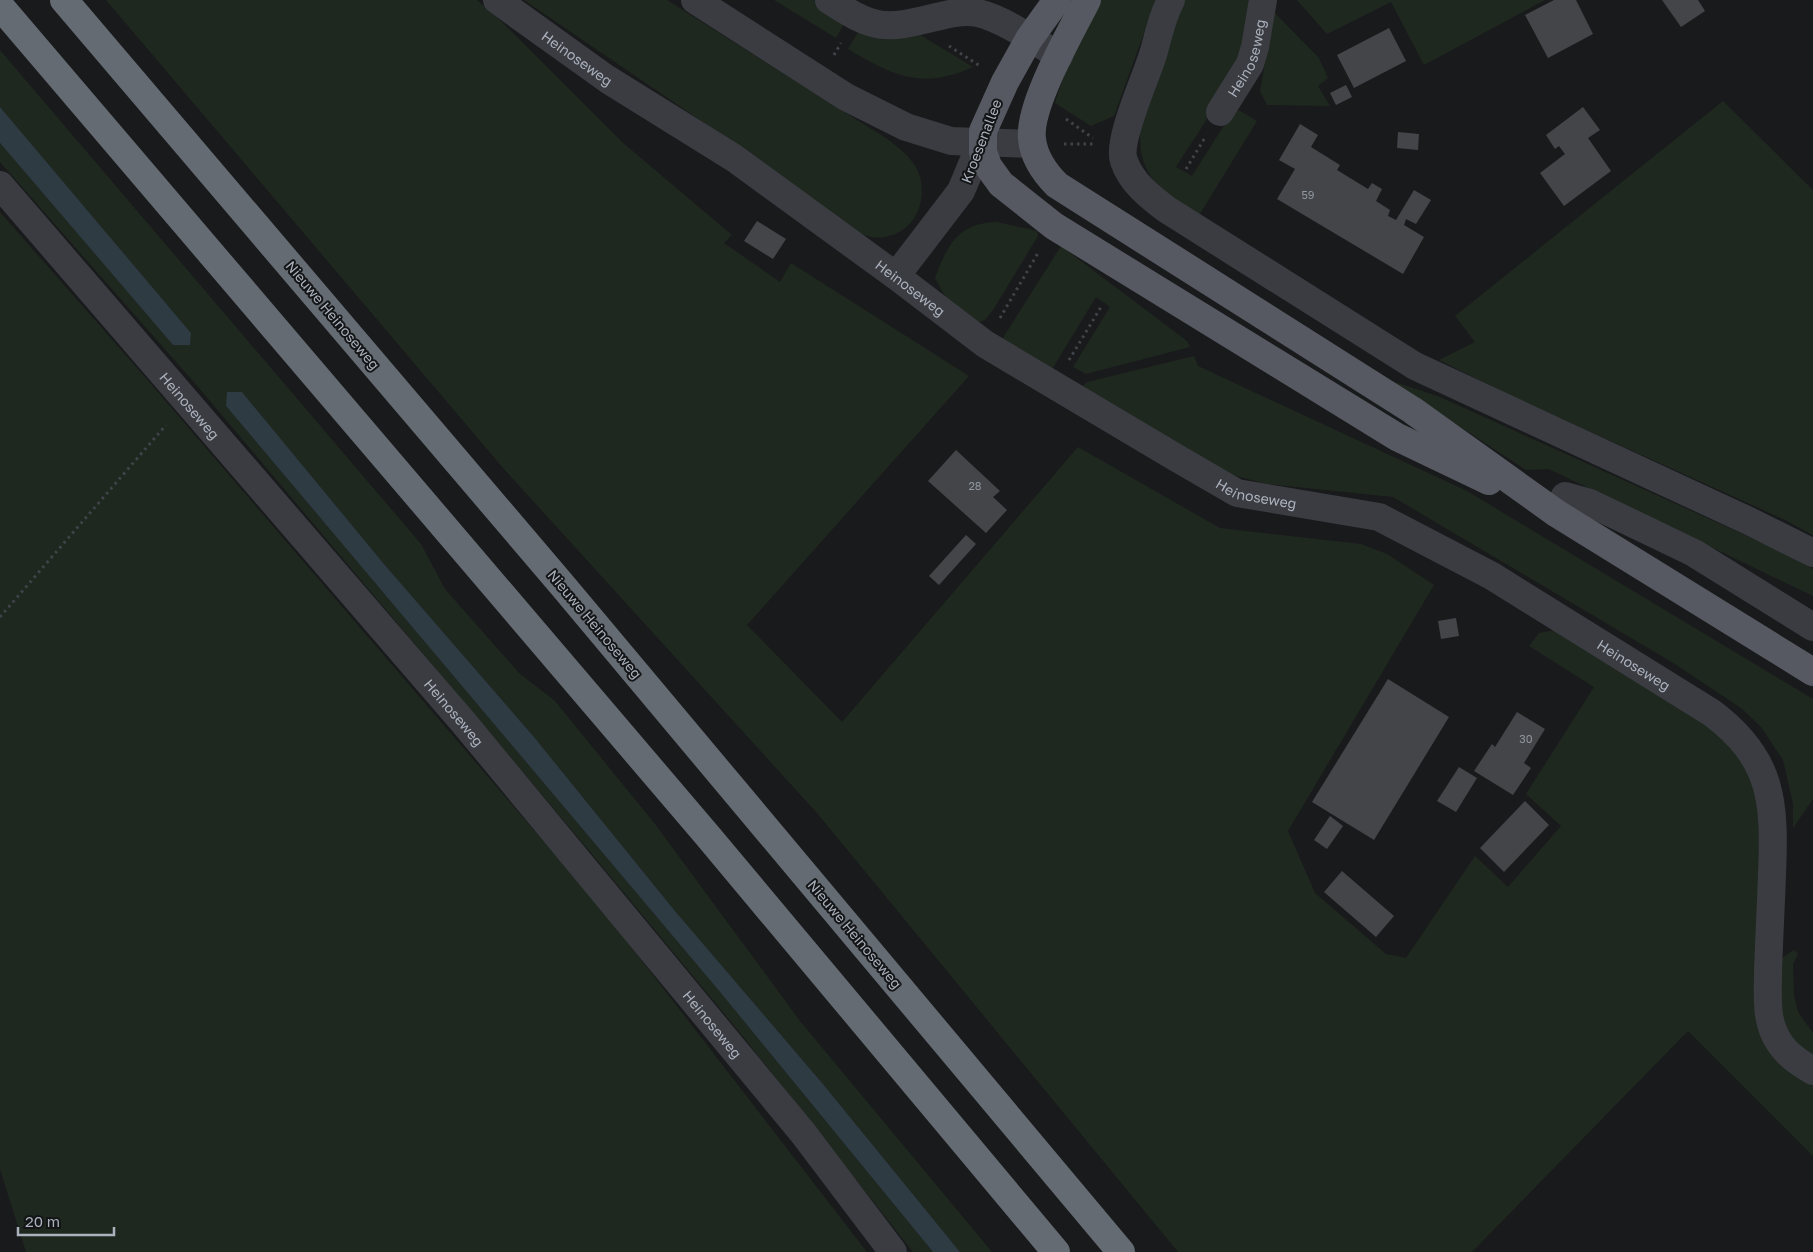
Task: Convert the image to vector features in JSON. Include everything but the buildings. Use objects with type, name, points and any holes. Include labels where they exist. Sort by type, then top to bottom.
[{"type":"highway","name":"Nieuwe Heinoseweg","points":[[64,0],[557,578],[1121,1252]]},
{"type":"highway","points":[[0,6],[649,766],[1056,1252]]},
{"type":"main road","name":"Kroesenallee","points":[[981,143],[988,116],[1030,38],[1057,0]]},
{"type":"main road","points":[[1087,0],[1059,56],[1032,123],[1032,144],[1038,163],[1057,185],[1412,410],[1556,513],[1813,672]]},
{"type":"main road","points":[[981,143],[988,166],[1001,184],[1054,226],[1397,437],[1556,513]]},
{"type":"street","name":"Heinoseweg","points":[[497,0],[607,79],[734,158],[1001,354],[1237,493],[1379,516],[1492,576],[1712,713],[1732,728],[1748,748],[1763,775],[1770,796],[1774,822],[1768,959],[1769,1016],[1779,1042],[1796,1061],[1813,1071]]},
{"type":"street","points":[[695,0],[846,97],[906,127],[951,141],[1032,144]]},
{"type":"street","points":[[829,0],[856,17],[879,26],[894,27],[963,12],[978,13],[990,17],[1030,38],[1059,56]]},
{"type":"street","points":[[1171,0],[1164,14],[1154,50],[1124,138],[1123,160],[1144,193],[1166,210],[1415,366],[1749,521],[1813,553]]},
{"type":"street","name":"Heinoseweg","points":[[1220,112],[1250,64],[1255,47],[1263,0]]},
{"type":"street","name":"Kroesenallee","points":[[896,276],[961,191],[981,143]]},
{"type":"street","name":"Heinoseweg","points":[[0,186],[464,723],[803,1133],[893,1252]]},
{"type":"street","points":[[1556,513],[1564,496],[1590,503],[1694,553],[1813,627]]},
{"type":"path","points":[[819,79],[856,17]]},
{"type":"path","points":[[1186,169],[1220,112]]},
{"type":"path","points":[[1067,364],[1101,307]]},
{"type":"path","points":[[0,617],[186,401]]},
{"type":"shaded area","points":[[106,0],[477,0],[499,19],[622,142],[732,235],[724,243],[780,282],[791,263],[969,376],[747,625],[842,722],[1078,447],[1220,528],[1361,544],[1387,554],[1434,585],[1288,831],[1315,893],[1386,954],[1406,958],[1475,856],[1508,887],[1561,826],[1526,794],[1594,687],[1529,646],[1539,633],[1555,630],[1718,733],[1743,763],[1753,783],[1759,805],[1789,1070],[1813,1086],[1813,1156],[1688,1031],[1472,1252],[1178,1252],[817,813],[503,468]]},
{"type":"shaded area","points":[[524,0],[667,0],[889,140],[909,158],[918,171],[922,192],[921,203],[917,213],[904,229],[895,234],[876,237],[854,231],[773,170]]},
{"type":"shaded area","points":[[774,0],[813,0],[846,20],[836,38]]},
{"type":"shaded area","points":[[1101,0],[1156,0],[1114,116],[1091,126],[1055,103],[1075,50]]},
{"type":"shaded area","points":[[1184,0],[1251,0],[1244,41],[1236,64],[1216,104],[1176,167],[1192,176],[1235,108],[1257,121],[1198,217],[1164,192],[1156,183],[1144,162],[1141,149],[1140,133],[1166,43]]},
{"type":"shaded area","points":[[1297,0],[1545,0],[1424,65],[1391,2],[1327,34]]},
{"type":"shaded area","points":[[1274,12],[1319,58],[1328,78],[1318,86],[1330,106],[1267,105],[1260,91]]},
{"type":"shaded area","points":[[860,29],[917,33],[973,67],[938,78],[923,79],[894,73],[848,49]]},
{"type":"shaded area","points":[[0,50],[421,544],[445,589],[519,673],[555,701],[655,824],[800,1021],[992,1252],[960,1252],[823,1084],[675,911],[534,737],[384,564],[242,392],[228,392],[226,406],[720,992],[933,1252],[913,1252],[741,1034],[591,853],[199,388],[0,162],[0,143],[173,345],[190,345],[191,333],[0,107]]},
{"type":"shaded area","points":[[1723,101],[1813,190],[1813,535],[1783,519],[1507,394],[1439,360],[1475,342],[1455,316]]},
{"type":"shaded area","points":[[0,107],[191,333],[190,345],[173,345],[0,143]]},
{"type":"shaded area","points":[[0,212],[145,377],[605,913],[867,1252],[26,1252],[0,1169]]},
{"type":"shaded area","points":[[997,222],[1037,231],[1038,236],[993,310],[985,320],[977,323],[947,300],[935,278],[944,255],[963,231],[984,223]]},
{"type":"shaded area","points":[[1061,246],[1187,341],[1190,347],[1086,374],[1073,367],[1110,307],[1096,297],[1051,371],[1001,341]]},
{"type":"shaded area","points":[[1194,356],[1198,366],[1467,491],[1813,699],[1813,799],[1793,828],[1793,804],[1783,760],[1761,727],[1741,708],[1675,664],[1393,497],[1267,484],[1236,476],[1207,463],[1081,388],[1087,382]]},
{"type":"shaded area","points":[[1389,380],[1440,397],[1769,546],[1813,569],[1813,596],[1549,469],[1526,470]]},
{"type":"shaded area","points":[[227,392],[242,392],[384,564],[534,737],[675,911],[823,1084],[960,1252],[933,1252],[720,992],[226,406]]},
{"type":"shaded area","points":[[1794,950],[1798,954],[1793,964],[1794,996],[1798,1012],[1813,1033],[1813,1058],[1789,1036],[1779,1007],[1780,959]]}]
